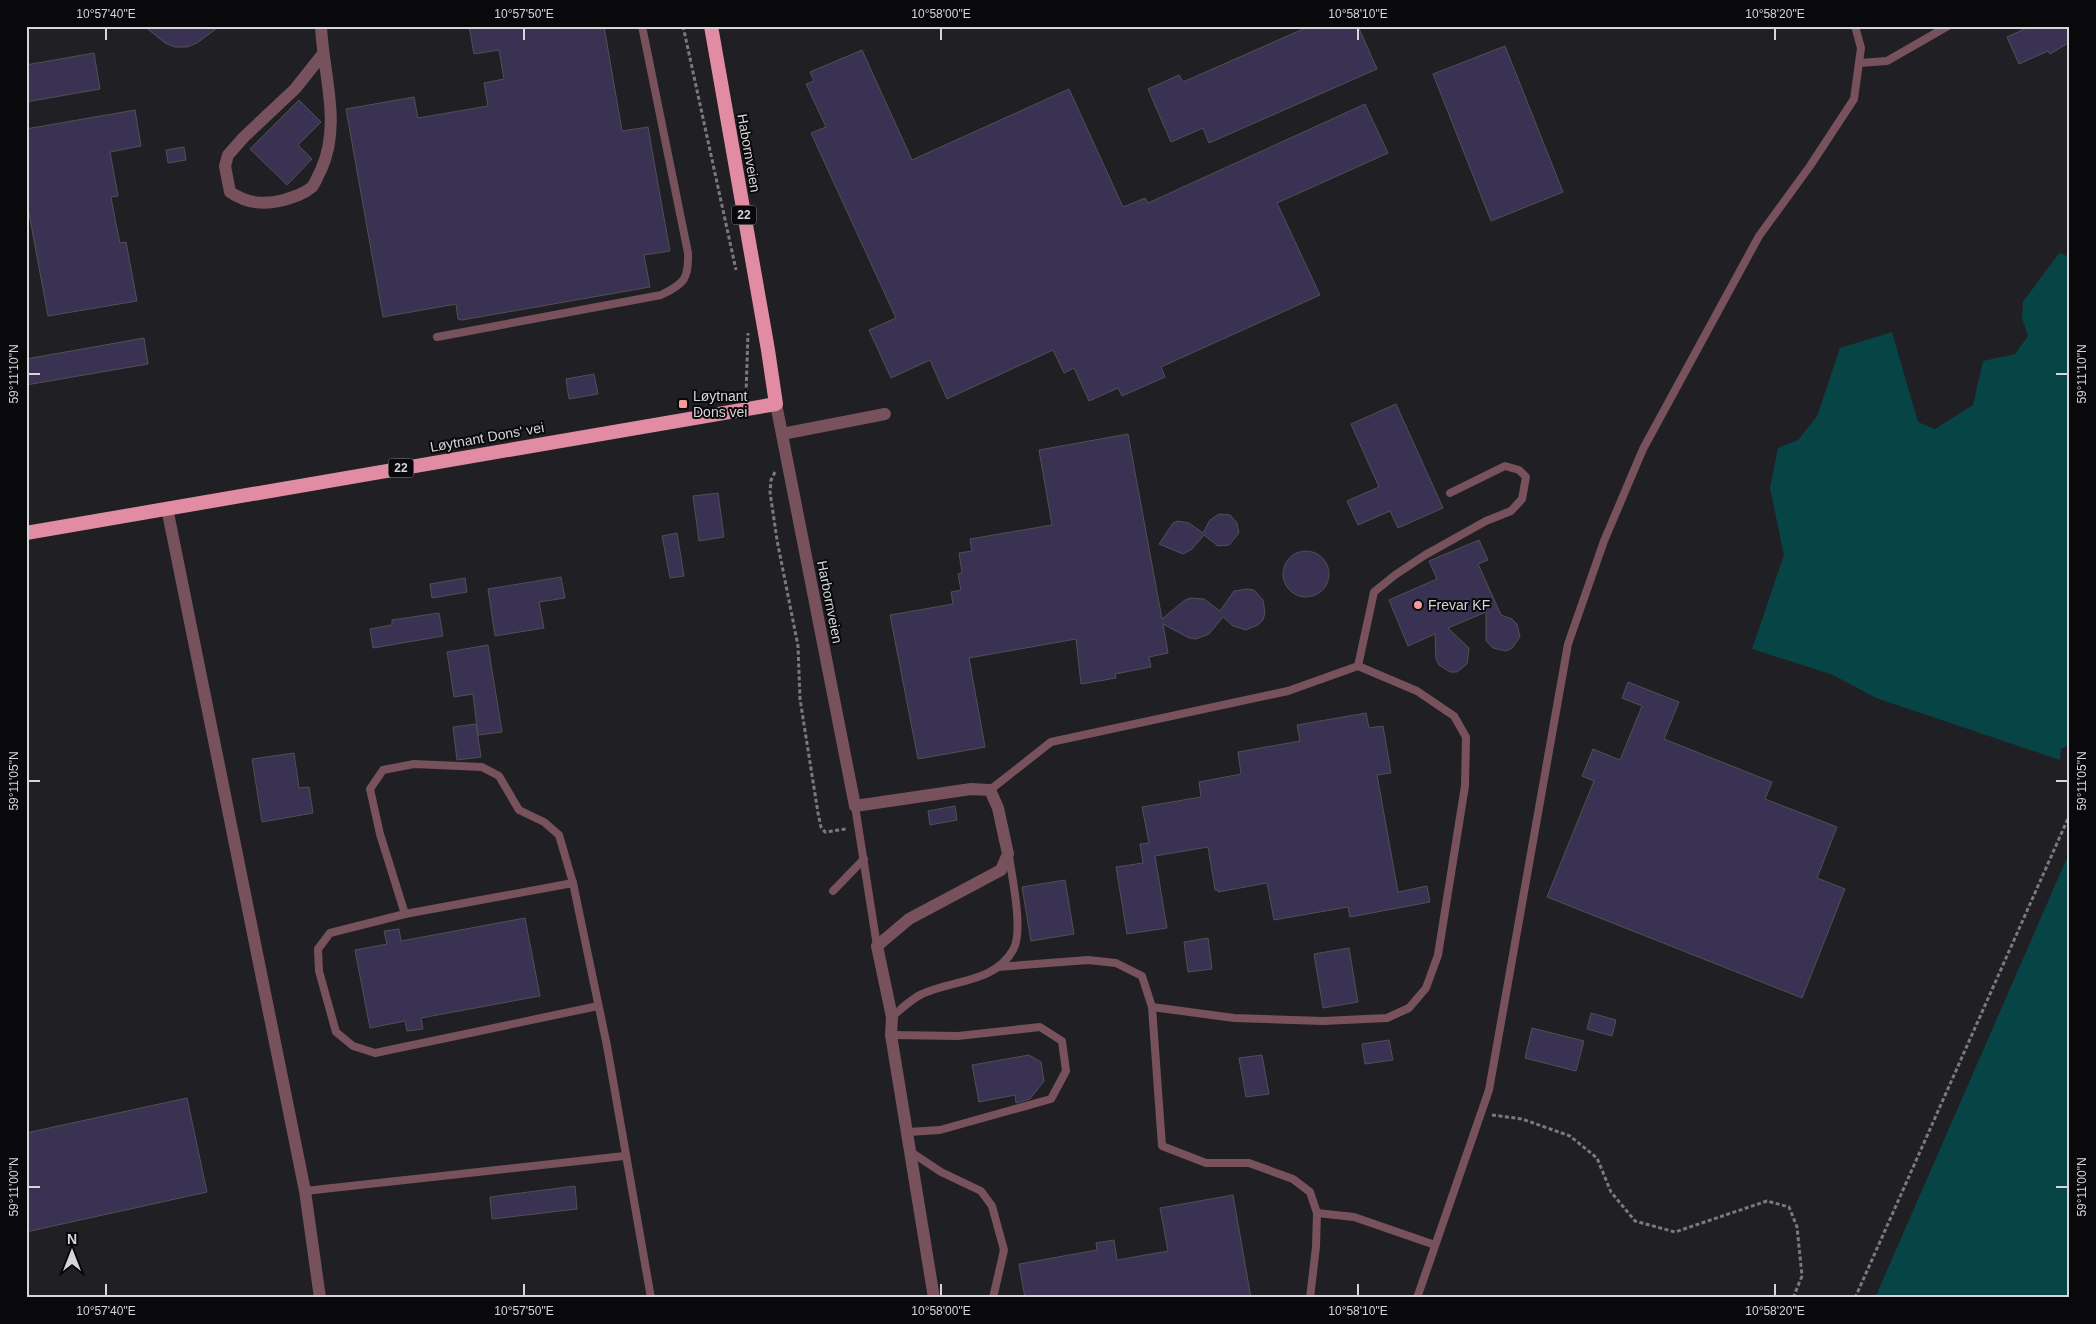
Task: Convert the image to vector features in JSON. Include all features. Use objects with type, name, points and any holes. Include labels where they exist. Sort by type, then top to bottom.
[{"type":"highway","name":"Habornveien","points":[[710,26],[776,404]]},
{"type":"highway","name":"Løytnant Dons' vei","points":[[26,533],[776,404]]},
{"type":"street","points":[[320,26],[322,55],[330,96],[330,132],[325,161],[312,186],[300,195],[276,202],[257,204],[230,192],[225,166],[228,155],[244,136],[295,89],[322,55]]},
{"type":"street","name":"Harbornveien","points":[[776,404],[855,806]]},
{"type":"street","points":[[782,434],[885,414]]},
{"type":"street","points":[[167,508],[306,1191],[320,1298]]},
{"type":"street","points":[[855,806],[971,790],[990,790],[998,808],[1008,854],[1000,870],[909,919],[877,946],[892,1017],[891,1035],[912,1152],[934,1298]]},
{"type":"lane","points":[[436,337],[661,294],[676,287],[685,279],[689,268],[688,253],[642,26]]},
{"type":"lane","points":[[1417,1298],[1489,1090],[1568,644],[1604,541],[1643,449],[1759,236],[1810,166],[1854,99],[1861,48],[1855,26]]},
{"type":"lane","points":[[1859,63],[1887,61],[1948,26]]},
{"type":"lane","points":[[1358,666],[1374,592],[1425,555],[1486,521],[1512,510],[1522,499],[1526,477],[1519,470],[1505,466],[1450,493]]},
{"type":"lane","points":[[990,790],[1051,742],[1288,691],[1358,666],[1417,691],[1454,716],[1466,737],[1464,795],[1438,955],[1426,988],[1409,1008],[1387,1018],[1323,1021],[1234,1018],[1152,1007]]},
{"type":"lane","points":[[405,914],[380,834],[370,789],[383,770],[414,764],[482,768],[499,776],[520,810],[544,822],[559,835],[573,883],[598,1006],[651,1298]]},
{"type":"lane","points":[[855,806],[877,946]]},
{"type":"lane","points":[[892,1017],[921,994],[976,978],[998,967],[1014,950],[1018,924],[1008,854]]},
{"type":"lane","points":[[833,891],[864,859]]},
{"type":"lane","points":[[573,883],[405,914],[330,933],[318,949],[319,971],[336,1032],[353,1046],[375,1053],[598,1006]]},
{"type":"lane","points":[[998,967],[1088,960],[1116,963],[1142,976],[1152,1007],[1162,1146],[1206,1164],[1249,1163],[1293,1179],[1310,1192],[1317,1213],[1316,1247],[1310,1298]]},
{"type":"lane","points":[[891,1035],[958,1036],[1040,1027],[1062,1041],[1066,1071],[1051,1099],[940,1130],[908,1132]]},
{"type":"lane","points":[[912,1152],[941,1172],[981,1191],[992,1206],[1004,1250],[993,1298]]},
{"type":"lane","points":[[306,1191],[624,1156]]},
{"type":"lane","points":[[1317,1213],[1354,1217],[1436,1245]]},
{"type":"path","points":[[683,26],[738,276]]},
{"type":"path","points":[[745,410],[747,328]]},
{"type":"path","points":[[787,462],[772,476],[770,492],[777,540],[798,646],[801,707],[818,813],[821,828],[825,832],[859,827]]},
{"type":"path","points":[[1855,1298],[2070,814]]},
{"type":"path","points":[[1482,1113],[1522,1119],[1570,1136],[1597,1158],[1611,1192],[1635,1221],[1675,1232],[1767,1201],[1789,1207],[1797,1227],[1802,1276],[1792,1298]]},
{"type":"water","points":[[2059,253],[2070,257],[2070,745],[2061,749],[2060,760],[1876,698],[1833,675],[1752,649],[1784,555],[1770,488],[1778,448],[1798,440],[1817,416],[1840,348],[1892,332],[1918,422],[1935,429],[1973,405],[1983,361],[2015,354],[2028,336],[2022,318],[2023,302]]},
{"type":"water","points":[[2070,851],[2070,1298],[1875,1298]]},
{"type":"building","points":[[144,26],[220,26],[197,43],[187,47],[175,47],[165,43]]},
{"type":"building","points":[[469,26],[604,26],[622,131],[648,127],[670,251],[644,255],[650,287],[462,320],[458,319],[456,304],[383,317],[346,109],[414,97],[418,118],[488,106],[484,83],[504,79],[499,50],[474,54]]},
{"type":"building","points":[[1310,26],[1358,26],[1377,69],[1209,143],[1203,128],[1171,142],[1148,89],[1179,75],[1183,82]]},
{"type":"building","points":[[2031,26],[2070,26],[2070,42],[2050,54],[2048,51],[2019,64],[2007,37]]},
{"type":"building","points":[[1505,46],[1563,192],[1491,221],[1433,74]]},
{"type":"building","points":[[862,50],[912,160],[1069,89],[1123,207],[1145,198],[1148,203],[1365,104],[1388,153],[1277,203],[1320,295],[1161,367],[1165,377],[1122,396],[1118,388],[1089,401],[1074,368],[1064,373],[1053,350],[947,399],[930,360],[891,378],[869,330],[896,318],[811,133],[826,127],[806,84],[814,81],[810,72]]},
{"type":"building","points":[[94,53],[100,89],[26,102],[26,65]]},
{"type":"building","points":[[299,100],[321,122],[298,145],[312,159],[287,185],[250,149]]},
{"type":"building","points":[[135,110],[141,146],[110,152],[118,196],[111,197],[120,243],[126,242],[137,301],[48,316],[26,197],[26,129]]},
{"type":"building","points":[[184,147],[186,160],[168,163],[166,150]]},
{"type":"building","points":[[144,338],[148,364],[26,385],[26,359]]},
{"type":"building","points":[[594,374],[598,394],[569,399],[566,379]]},
{"type":"building","points":[[1396,404],[1443,508],[1398,528],[1390,511],[1358,525],[1347,501],[1379,487],[1351,424]]},
{"type":"building","points":[[1128,434],[1162,619],[1185,600],[1191,598],[1204,599],[1220,611],[1234,591],[1247,589],[1254,590],[1263,600],[1265,613],[1263,620],[1258,625],[1246,630],[1233,626],[1223,617],[1209,634],[1196,639],[1189,638],[1163,624],[1168,653],[1149,657],[1151,667],[1115,674],[1116,678],[1081,684],[1076,639],[969,658],[985,747],[918,759],[890,615],[953,604],[951,592],[961,590],[958,574],[962,573],[959,553],[972,551],[970,539],[1052,525],[1039,450]]},
{"type":"building","points":[[718,493],[724,537],[699,541],[693,496]]},
{"type":"building","points":[[1219,514],[1230,515],[1237,523],[1239,533],[1229,545],[1218,546],[1204,535],[1192,549],[1183,554],[1159,544],[1173,523],[1178,521],[1189,523],[1203,533],[1210,520]]},
{"type":"building","points":[[677,533],[684,576],[670,578],[662,536]]},
{"type":"building","points":[[1479,540],[1488,560],[1478,564],[1501,615],[1512,619],[1517,624],[1520,637],[1512,648],[1506,651],[1493,648],[1486,641],[1486,612],[1448,628],[1469,648],[1467,664],[1457,672],[1450,672],[1439,665],[1436,659],[1435,634],[1408,646],[1389,600],[1437,579],[1429,561]]},
{"type":"building","points":[[1306,551],[1319,555],[1325,561],[1329,574],[1325,587],[1319,593],[1306,597],[1293,593],[1287,587],[1283,574],[1287,561],[1293,555]]},
{"type":"building","points":[[561,577],[565,598],[539,602],[544,628],[495,636],[488,589]]},
{"type":"building","points":[[465,578],[467,592],[432,598],[430,584]]},
{"type":"building","points":[[439,613],[443,636],[373,648],[370,629],[392,625],[392,620]]},
{"type":"building","points":[[488,645],[502,732],[478,735],[473,694],[454,697],[447,652]]},
{"type":"building","points":[[1628,682],[1679,702],[1664,739],[1772,782],[1765,799],[1837,827],[1817,878],[1845,889],[1802,998],[1547,897],[1594,781],[1582,776],[1593,749],[1620,760],[1642,706],[1622,698]]},
{"type":"building","points":[[1366,713],[1369,728],[1383,726],[1391,773],[1377,775],[1398,892],[1427,886],[1430,902],[1350,917],[1348,907],[1274,920],[1267,883],[1218,892],[1218,890],[1215,890],[1208,847],[1155,856],[1167,928],[1127,934],[1116,867],[1143,863],[1140,844],[1149,843],[1142,807],[1201,797],[1199,782],[1241,774],[1238,752],[1300,741],[1297,725]]},
{"type":"building","points":[[476,724],[481,757],[457,760],[453,727]]},
{"type":"building","points":[[294,753],[299,788],[309,787],[313,813],[262,822],[252,759]]},
{"type":"building","points":[[955,806],[957,820],[930,825],[928,811]]},
{"type":"building","points":[[1065,880],[1074,934],[1031,941],[1022,887]]},
{"type":"building","points":[[525,918],[540,996],[421,1018],[423,1029],[407,1031],[405,1021],[370,1028],[355,950],[387,944],[384,931],[399,929],[401,941]]},
{"type":"building","points":[[1208,938],[1212,969],[1188,972],[1184,942]]},
{"type":"building","points":[[1349,948],[1358,1002],[1323,1008],[1314,954]]},
{"type":"building","points":[[1591,1013],[1616,1020],[1612,1036],[1587,1029]]},
{"type":"building","points":[[1532,1028],[1584,1041],[1576,1071],[1525,1058]]},
{"type":"building","points":[[1389,1040],[1393,1060],[1365,1064],[1362,1044]]},
{"type":"building","points":[[1029,1055],[1041,1062],[1044,1081],[1030,1099],[1016,1103],[1015,1095],[979,1102],[972,1065]]},
{"type":"building","points":[[1262,1055],[1269,1094],[1246,1097],[1239,1058]]},
{"type":"building","points":[[187,1098],[207,1192],[26,1232],[26,1133]]},
{"type":"building","points":[[575,1186],[577,1209],[492,1219],[490,1197]]},
{"type":"building","points":[[1233,1195],[1251,1298],[1025,1298],[1019,1264],[1097,1250],[1096,1243],[1114,1240],[1117,1260],[1168,1251],[1160,1208]]},
{"type":"place","name":"Løytnant Dons vei","points":[[683,404]]},
{"type":"place","name":"Frevar KF","points":[[1418,605]]}]
